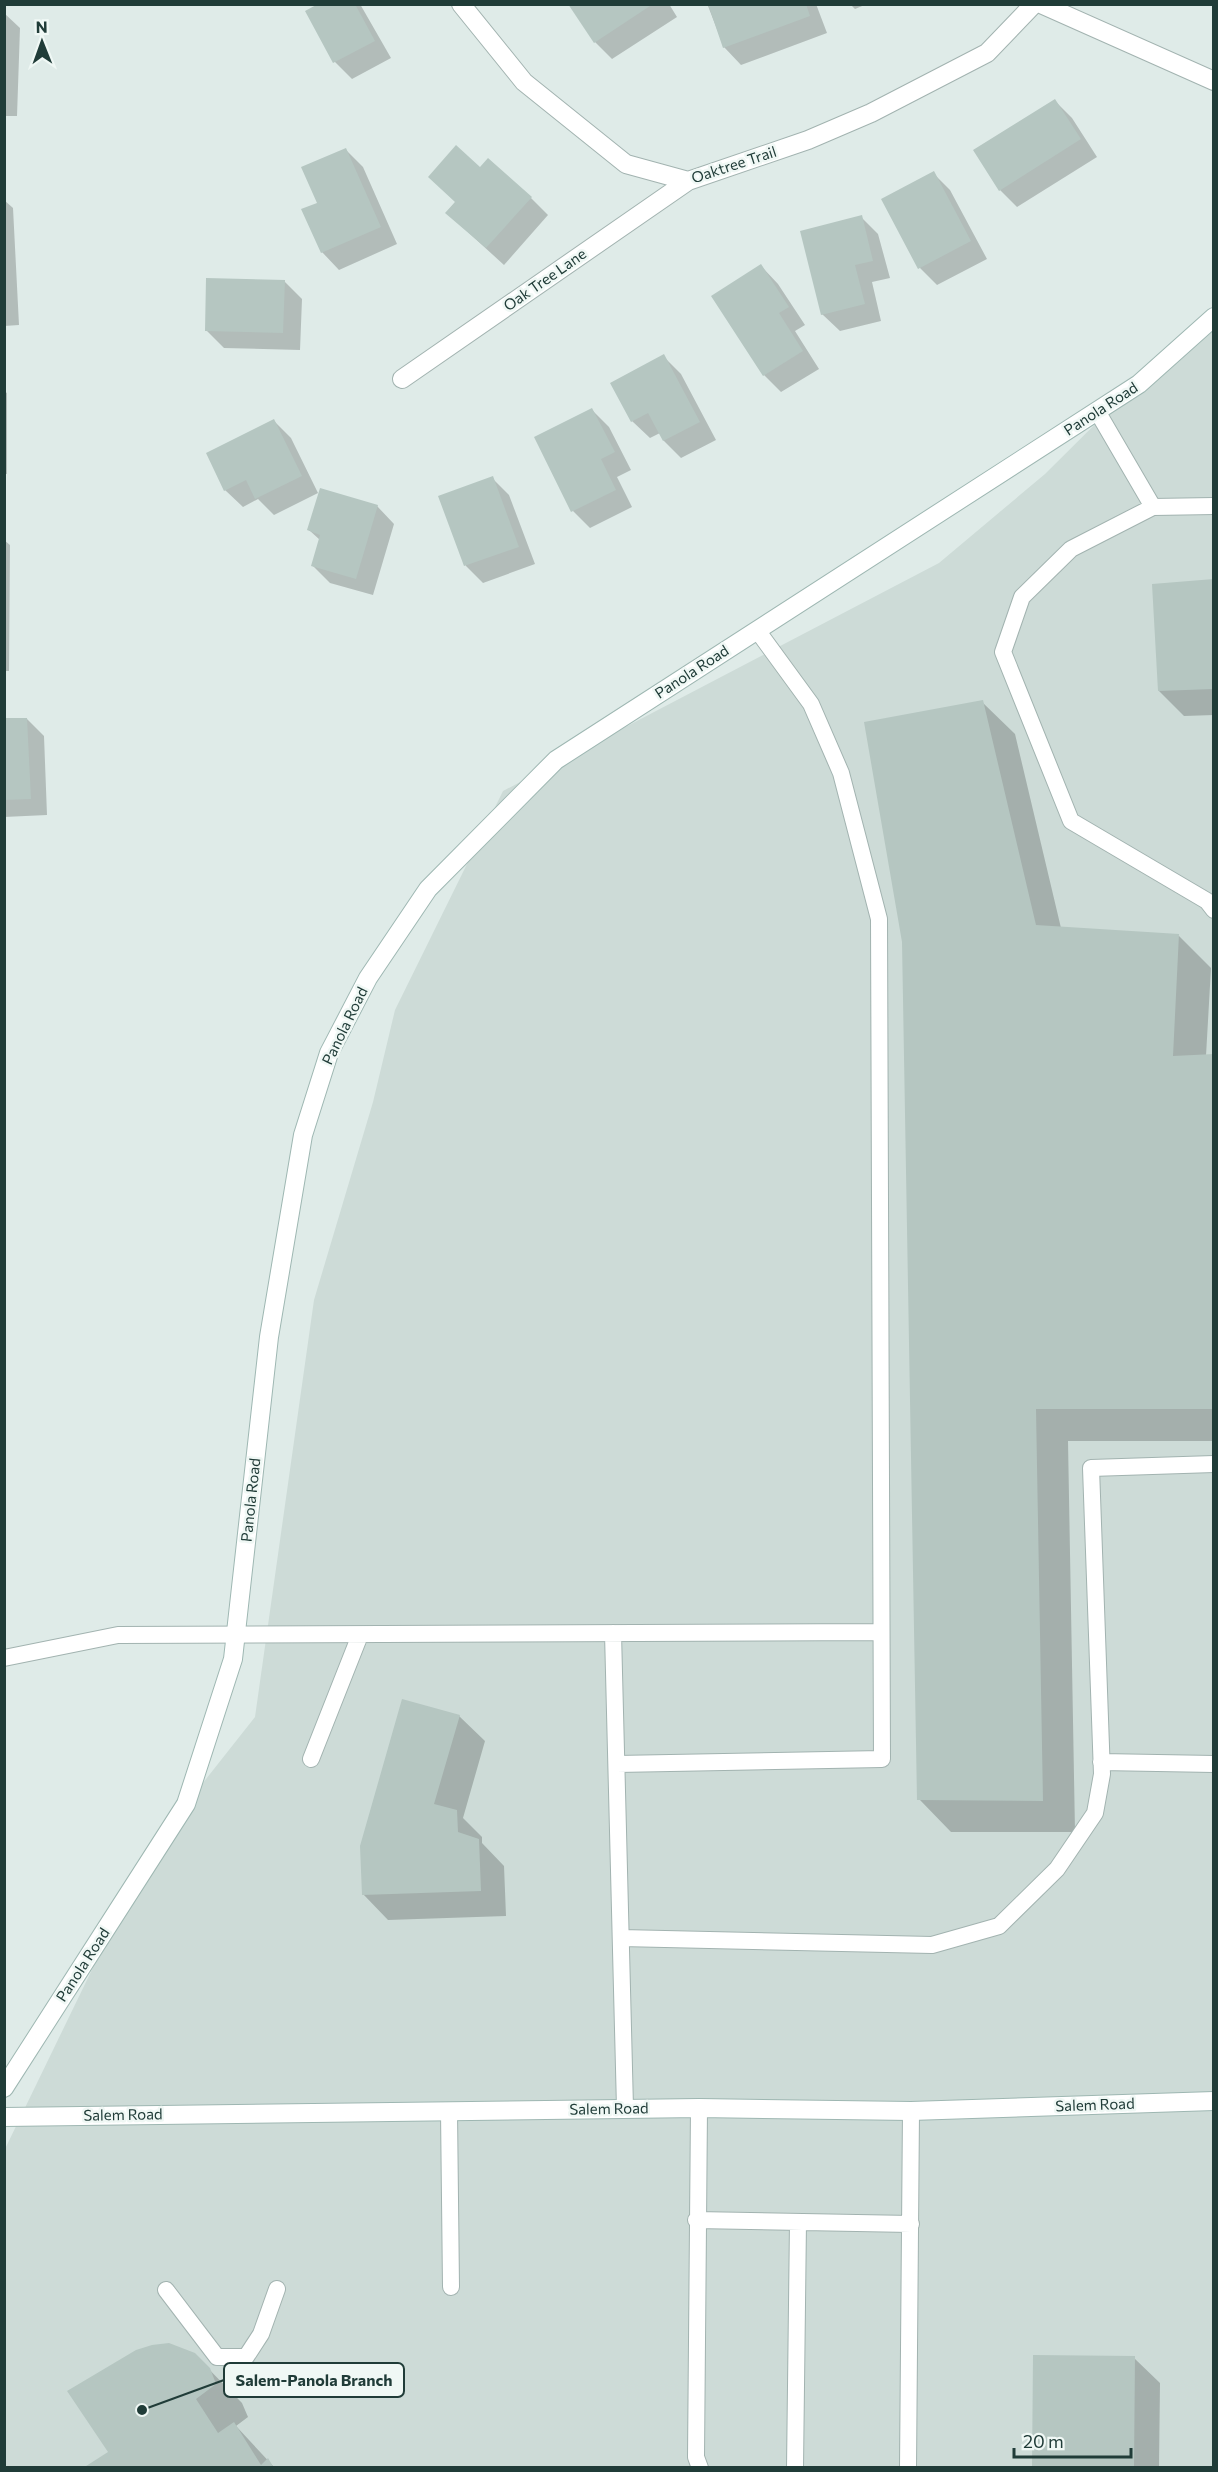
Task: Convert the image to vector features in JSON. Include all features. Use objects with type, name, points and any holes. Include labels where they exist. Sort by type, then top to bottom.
[{"type":"street","name":"Oaktree Trail","points":[[460,4],[524,82],[626,164],[688,181],[808,140],[871,113],[987,53],[1034,4]]},
{"type":"street","points":[[1041,4],[1214,81]]},
{"type":"street","name":"Oak Tree Lane","points":[[402,378],[688,181]]},
{"type":"street","name":"Panola Road","points":[[4,2088],[186,1804],[233,1659],[269,1337],[303,1135],[329,1053],[368,978],[428,889],[556,760],[1139,384],[1214,317]]},
{"type":"street","name":"Salem Road","points":[[4,2117],[625,2108],[911,2111],[1214,2101]]},
{"type":"lane","points":[[1097,411],[1153,507]]},
{"type":"lane","points":[[1214,506],[1153,507],[1071,549],[1022,597],[1003,652],[1071,821],[1207,901],[1214,910]]},
{"type":"lane","points":[[616,1764],[882,1758],[879,919],[841,773],[811,704],[758,630]]},
{"type":"lane","points":[[621,1938],[932,1945],[999,1926],[1056,1869],[1095,1813],[1102,1774],[1091,1468],[1214,1464]]},
{"type":"lane","points":[[4,1658],[118,1635],[881,1632]]},
{"type":"lane","points":[[613,1633],[625,2108]]},
{"type":"lane","points":[[311,1759],[360,1635]]},
{"type":"lane","points":[[1101,1762],[1214,1764]]},
{"type":"lane","points":[[699,2108],[696,2220],[696,2457],[700,2468]]},
{"type":"lane","points":[[449,2111],[451,2287]]},
{"type":"lane","points":[[908,2468],[911,2111]]},
{"type":"lane","points":[[696,2220],[911,2224]]},
{"type":"lane","points":[[795,2468],[798,2222]]},
{"type":"lane","points":[[166,2290],[217,2356],[246,2357],[261,2334],[277,2289]]},
{"type":"shaded area","points":[[1213,307],[1213,2467],[5,2468],[5,2149],[150,1850],[255,1717],[314,1300],[373,1102],[395,1010],[503,791],[939,563],[1045,474]]},
{"type":"building","points":[[318,4],[355,4],[375,41],[333,63],[305,11]]},
{"type":"building","points":[[568,4],[653,4],[594,43]]},
{"type":"building","points":[[708,4],[806,4],[810,16],[723,48]]},
{"type":"building","points":[[1055,99],[1081,139],[999,191],[973,150]]},
{"type":"building","points":[[456,145],[480,167],[488,158],[532,197],[486,248],[445,213],[455,202],[428,177]]},
{"type":"building","points":[[346,148],[381,227],[321,253],[301,209],[317,203],[301,167]]},
{"type":"building","points":[[934,171],[971,241],[918,269],[881,199]]},
{"type":"building","points":[[862,215],[873,261],[855,265],[865,304],[821,315],[800,231]]},
{"type":"building","points":[[761,264],[789,307],[779,313],[803,351],[763,376],[711,296]]},
{"type":"building","points":[[206,278],[285,280],[283,333],[205,331]]},
{"type":"building","points":[[664,354],[700,422],[663,441],[648,413],[631,422],[610,383]]},
{"type":"building","points":[[592,408],[615,452],[601,459],[616,490],[571,512],[534,437]]},
{"type":"building","points":[[274,419],[302,476],[255,499],[246,480],[224,491],[206,453]]},
{"type":"building","points":[[493,476],[519,547],[464,566],[438,496]]},
{"type":"building","points":[[320,488],[378,505],[356,579],[311,566],[320,535],[307,530]]},
{"type":"building","points":[[1214,579],[1214,689],[1158,691],[1152,584]]},
{"type":"building","points":[[983,700],[1036,925],[1179,934],[1173,1056],[1214,1054],[1214,1409],[1036,1409],[1043,1801],[917,1800],[902,942],[864,722]]},
{"type":"building","points":[[4,718],[27,718],[31,799],[4,800]]},
{"type":"building","points":[[402,1699],[460,1715],[434,1804],[457,1810],[458,1832],[479,1839],[481,1891],[362,1895],[360,1846]]},
{"type":"building","points":[[169,2343],[195,2353],[210,2368],[216,2384],[196,2399],[218,2433],[234,2422],[261,2465],[268,2458],[274,2468],[83,2468],[108,2452],[67,2391],[136,2350]]},
{"type":"building","points":[[1033,2355],[1135,2356],[1134,2468],[1032,2468]]},
{"type":"place","name":"Salem-Panola Branch","points":[[142,2410]]}]
